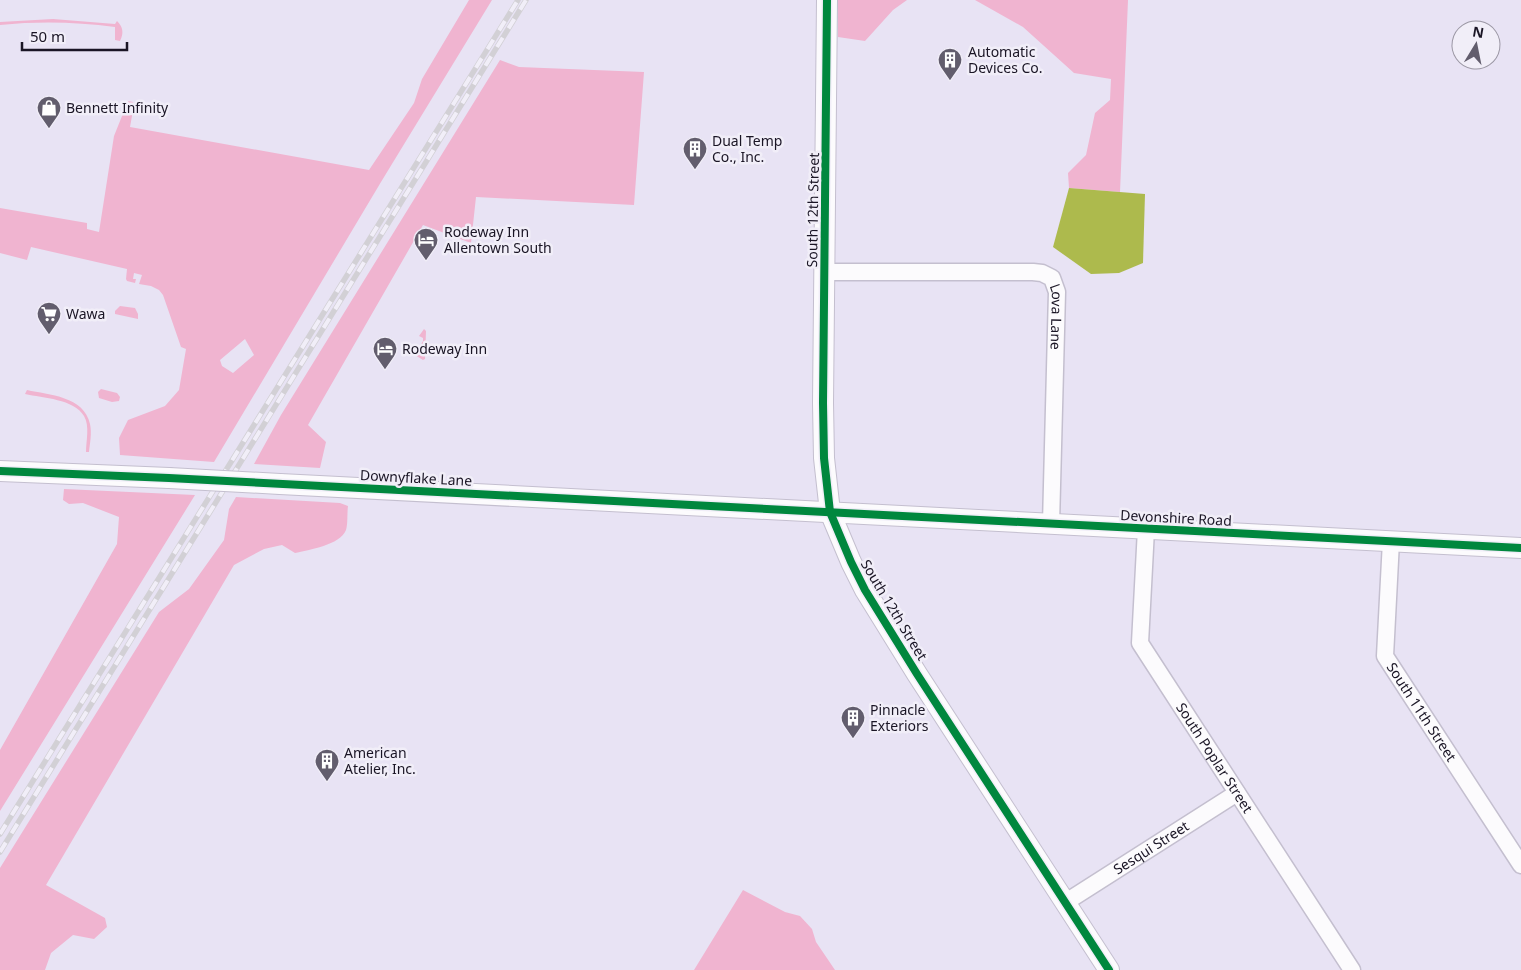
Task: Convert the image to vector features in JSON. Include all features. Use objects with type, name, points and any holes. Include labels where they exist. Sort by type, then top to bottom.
[{"type":"street","name":"South 12th Street","points":[[827,0],[823,403],[824,458],[830,512],[865,590],[917,674],[1110,970]]},
{"type":"street","name":"Lova Lane","points":[[825,272],[1033,272],[1042,273],[1052,278],[1057,292],[1051,524]]},
{"type":"street","name":"Downyflake Lane","points":[[0,471],[830,512]]},
{"type":"street","name":"Devonshire Road","points":[[830,512],[1521,548]]},
{"type":"street","name":"South Poplar Street","points":[[1146,529],[1140,643],[1352,970]]},
{"type":"street","name":"South 11th Street","points":[[1391,542],[1385,656],[1521,865]]},
{"type":"street","name":"Sesqui Street","points":[[1066,902],[1237,793]]},
{"type":"shaded area","points":[[469,0],[492,0],[214,462],[120,455],[119,438],[128,420],[165,406],[179,390],[186,349],[181,347],[163,295],[159,290],[151,286],[139,284],[142,275],[134,273],[133,279],[136,279],[135,283],[127,281],[127,269],[31,247],[27,260],[0,253],[0,208],[87,223],[87,229],[99,232],[114,136],[128,101],[133,102],[134,105],[130,127],[369,170],[414,103],[422,79]],"holes":[[[245,339],[254,355],[233,373],[222,366],[220,360]]]},
{"type":"shaded area","points":[[838,0],[907,0],[893,10],[865,41],[838,37]]},
{"type":"shaded area","points":[[975,0],[1128,0],[1120,192],[1069,188],[1068,173],[1086,155],[1095,113],[1110,100],[1111,79],[1074,73],[1023,27]]},
{"type":"shaded area","points":[[53,19],[115,24],[117,21],[122,28],[122,35],[120,41],[115,40],[115,27],[86,24],[0,25],[0,22]]},
{"type":"shaded area","points":[[500,60],[519,67],[644,72],[634,205],[476,197],[471,243],[423,225],[308,425],[326,442],[320,468],[254,464],[281,415]]},
{"type":"shaded area","points":[[1069,188],[1145,194],[1143,263],[1119,273],[1091,274],[1053,247]]},
{"type":"shaded area","points":[[120,306],[135,308],[138,319],[115,314],[115,311]]},
{"type":"shaded area","points":[[424,329],[426,331],[425,359],[423,360],[415,355],[423,341],[423,338],[419,336]]},
{"type":"shaded area","points":[[101,389],[117,393],[120,397],[119,401],[112,402],[99,398],[98,392]]},
{"type":"shaded area","points":[[27,390],[65,398],[81,408],[90,424],[89,452],[86,452],[87,424],[79,410],[58,400],[25,394]]},
{"type":"shaded area","points":[[64,489],[195,495],[0,811],[0,750],[117,544],[119,517],[83,503],[69,504],[63,500]]},
{"type":"shaded area","points":[[236,497],[340,503],[348,506],[346,530],[337,540],[323,546],[295,553],[282,545],[264,549],[234,565],[46,885],[105,918],[107,927],[94,939],[73,935],[51,953],[45,970],[0,970],[0,868],[159,612],[189,589],[224,540],[229,509]]},
{"type":"shaded area","points":[[743,890],[785,912],[800,916],[812,929],[816,942],[835,970],[694,970]]},
{"type":"railway","points":[[0,834],[518,0]]},
{"type":"railway","points":[[0,852],[526,0]]},
{"type":"cycle path","points":[[827,0],[823,403],[824,458],[830,512],[865,590],[917,674],[1109,970]]},
{"type":"cycle path","points":[[0,471],[169,478],[1521,548]]},
{"type":"place","name":"Automatic Devices Co.","points":[[950,81]]},
{"type":"place","name":"Bennett Infinity","points":[[49,129]]},
{"type":"place","name":"Dual Temp Co., Inc.","points":[[695,170]]},
{"type":"place","name":"Rodeway Inn Allentown South","points":[[426,261]]},
{"type":"place","name":"Wawa","points":[[49,335]]},
{"type":"place","name":"Rodeway Inn","points":[[385,370]]},
{"type":"place","name":"Pinnacle Exteriors","points":[[853,739]]},
{"type":"place","name":"American Atelier, Inc.","points":[[327,782]]}]
